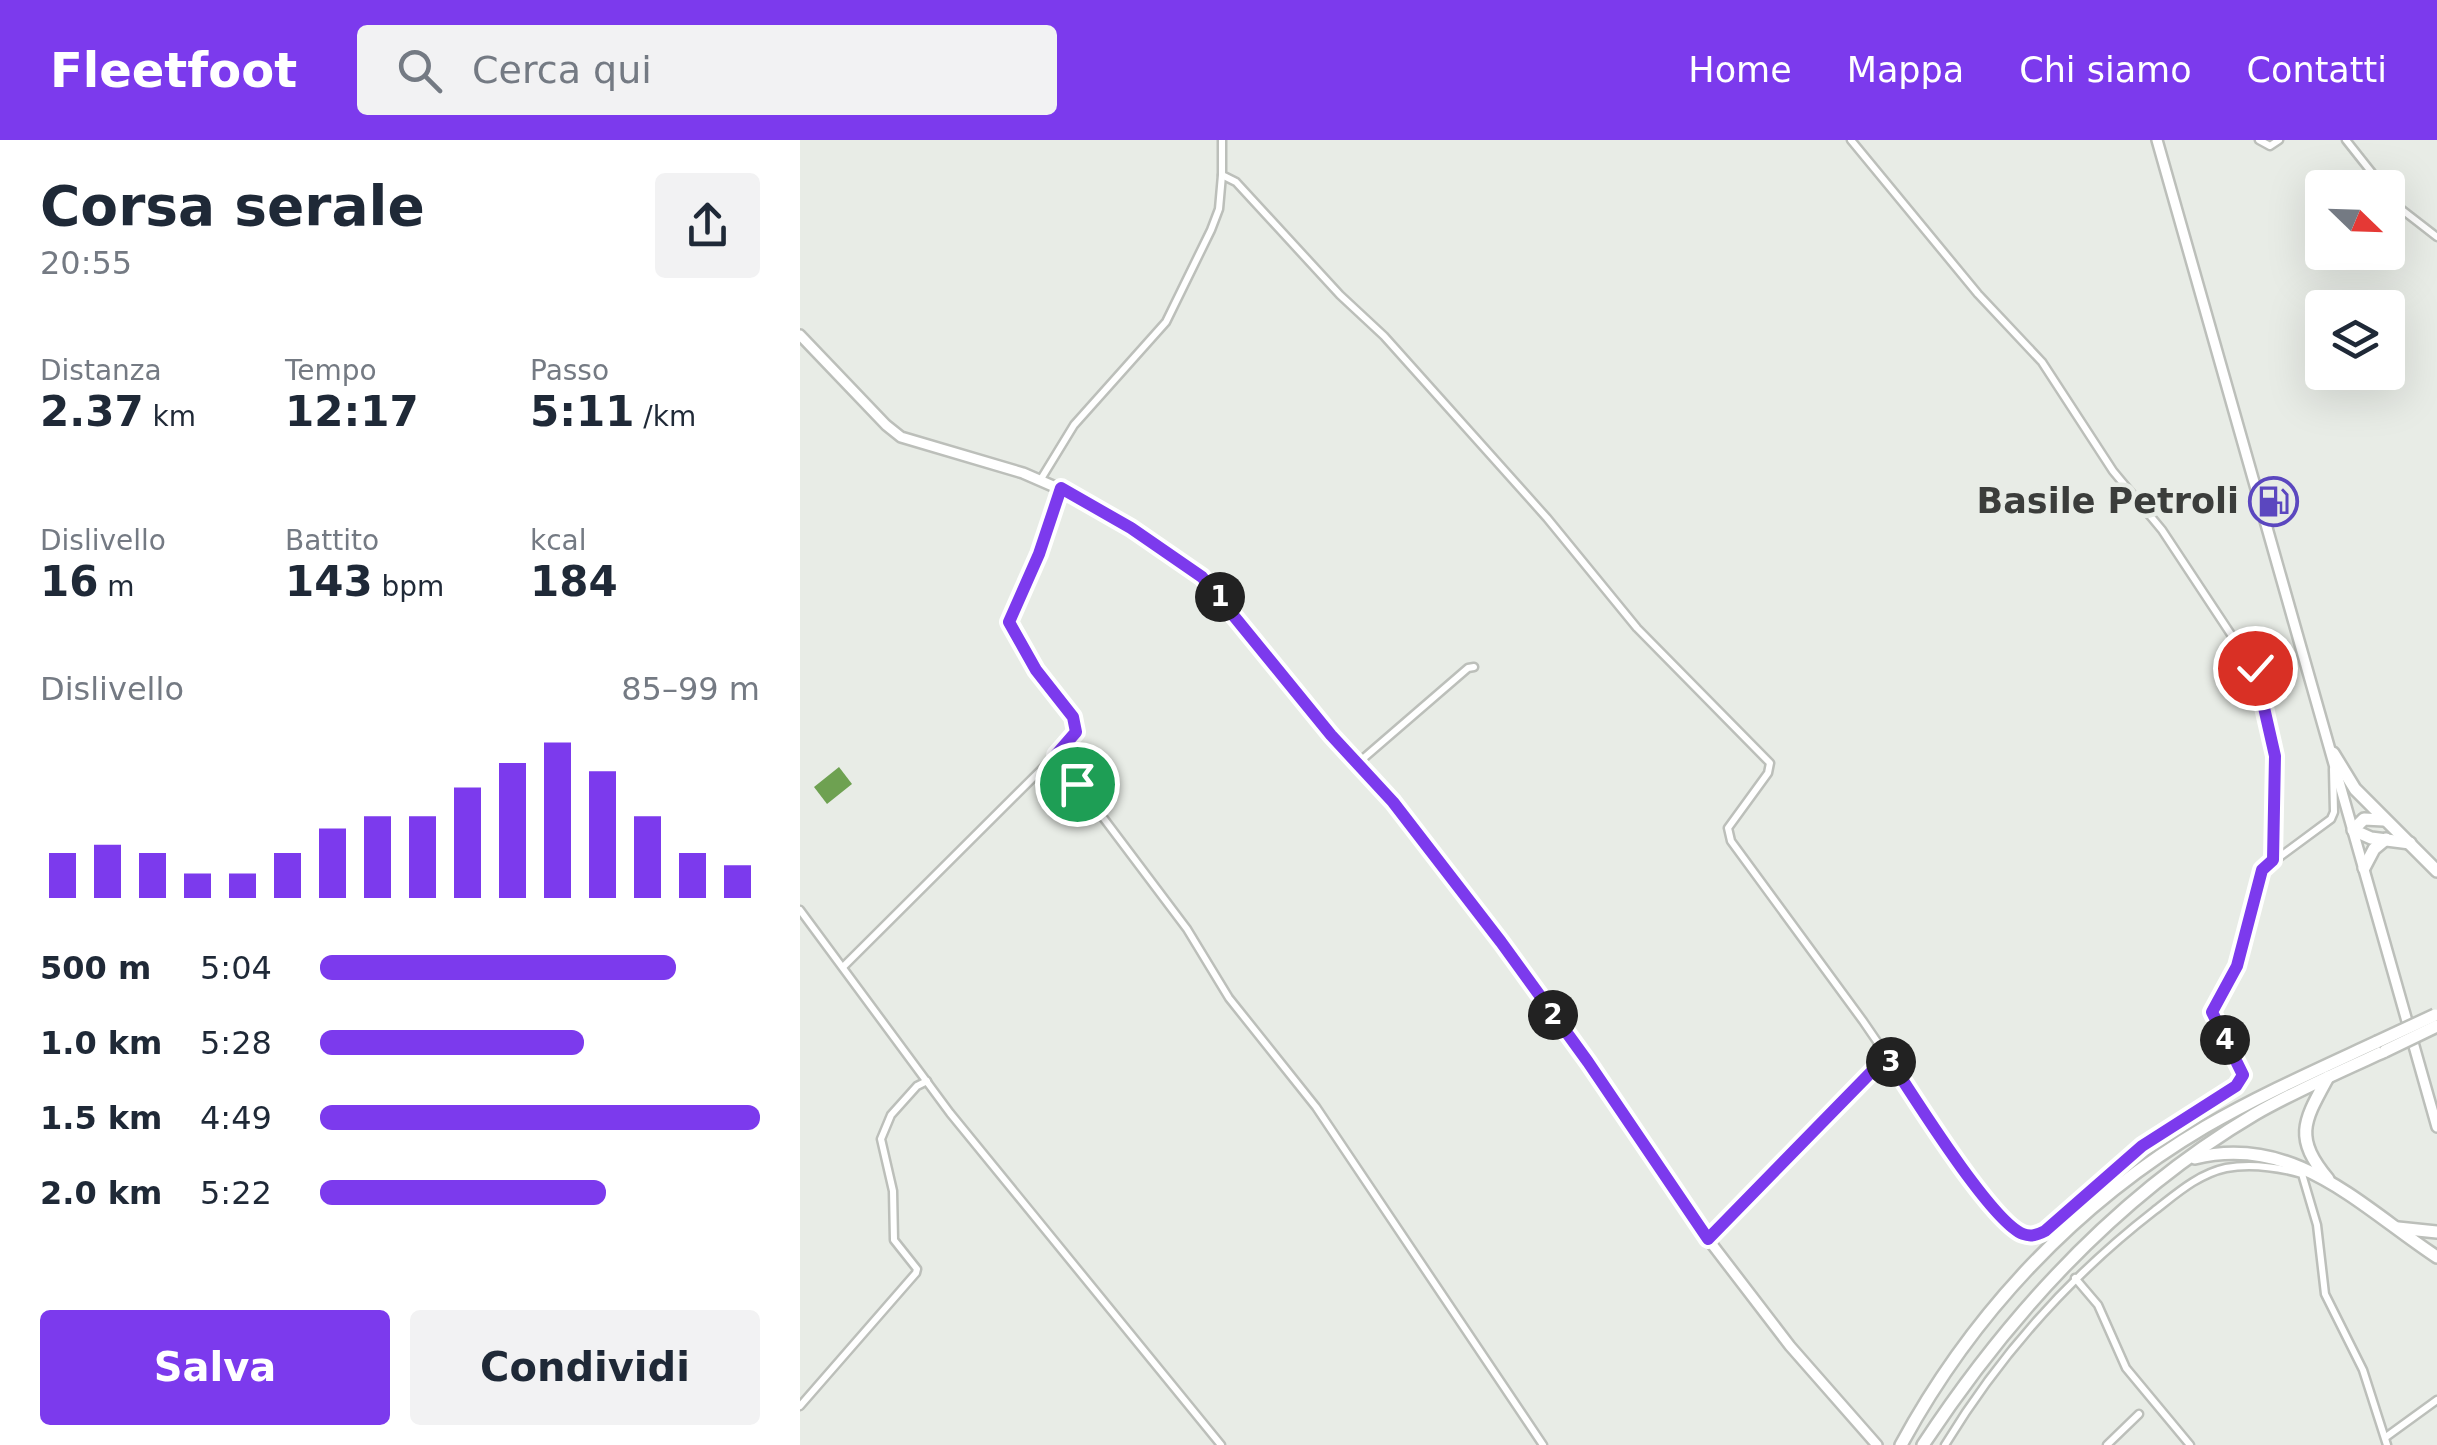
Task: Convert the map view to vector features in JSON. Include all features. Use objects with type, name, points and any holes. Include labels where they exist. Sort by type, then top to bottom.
[{"type":"highway","points":[[2333,753],[2355,789],[2437,871]]},
{"type":"highway","points":[[2389,822],[2364,819],[2353,830],[2360,836],[2410,843]]},
{"type":"highway","points":[[2364,868],[2374,849],[2386,839]]},
{"type":"highway","points":[[1901,1445],[1955,1356],[2000,1299],[2105,1198],[2205,1128],[2436,1018]]},
{"type":"highway","points":[[1924,1445],[1957,1393],[2045,1286],[2130,1203],[2256,1114],[2381,1046]]},
{"type":"highway","points":[[2328,1077],[2309,1113],[2304,1137],[2310,1156],[2330,1182]]},
{"type":"highway","points":[[2186,1161],[2211,1154],[2248,1152],[2286,1160],[2330,1182],[2437,1257]]},
{"type":"highway","points":[[2420,1230],[2437,1219]]},
{"type":"highway","points":[[2394,1228],[2437,1232]]},
{"type":"street","points":[[1041,479],[1074,425],[1166,322],[1219,208],[1222,140]]},
{"type":"street","points":[[1851,140],[1978,294],[2042,362],[2113,471],[2162,530],[2234,639],[2251,654],[2275,756],[2273,860]]},
{"type":"street","points":[[2157,140],[2437,1127]]},
{"type":"street","points":[[2259,140],[2270,146],[2279,140]]},
{"type":"street","points":[[2346,140],[2370,170]]},
{"type":"street","points":[[1222,175],[1236,182],[1340,296],[1384,336],[1570,543],[1637,628],[1770,762],[1768,773],[1728,828],[1729,835],[2001,1220],[2028,1236],[2045,1231],[2142,1146],[2240,1080],[2241,1068],[2212,1016],[2212,1009],[2237,966],[2262,870],[2326,826],[2334,812],[2333,753]]},
{"type":"street","points":[[2405,212],[2437,237]]},
{"type":"street","points":[[800,335],[901,437],[1061,488],[1131,528],[1202,577],[1393,802],[1588,1062],[1708,1239],[1790,1346],[1877,1445]]},
{"type":"street","points":[[843,967],[1076,732],[1073,717],[1036,670],[1009,622],[1039,554],[1061,488]]},
{"type":"street","points":[[1358,763],[1468,668],[1474,667]]},
{"type":"street","points":[[1056,755],[1187,929],[1229,998],[1316,1107],[1543,1445]]},
{"type":"street","points":[[800,910],[926,1082],[1221,1445]]},
{"type":"street","points":[[1708,1239],[1887,1056]]},
{"type":"street","points":[[800,1406],[916,1273],[894,1240],[892,1190],[882,1139],[891,1115],[926,1082]]},
{"type":"street","points":[[1945,1445],[1998,1366],[2074,1278],[2197,1178],[2224,1168],[2252,1165],[2302,1174],[2318,1225],[2326,1294],[2351,1340],[2386,1441],[2437,1400]]},
{"type":"street","points":[[2074,1278],[2098,1306],[2126,1368],[2190,1445]]},
{"type":"street","points":[[2107,1445],[2139,1414]]},
{"type":"shaded area","points":[[839,767],[852,784],[827,804],[814,787]]},
{"type":"place","name":"Basile Petroli","points":[[2274,501]]},
{"type":"route","points":[[1077,784],[1056,755],[1076,732],[1073,717],[1036,670],[1009,622],[1039,554],[1061,488],[1131,528],[1202,577],[1331,735],[1393,802],[1501,942],[1708,1239],[1887,1056],[1991,1208],[2019,1232],[2035,1236],[2142,1146],[2236,1086],[2243,1075],[2212,1009],[2237,966],[2262,870],[2273,860],[2275,756],[2255,668]]}]
